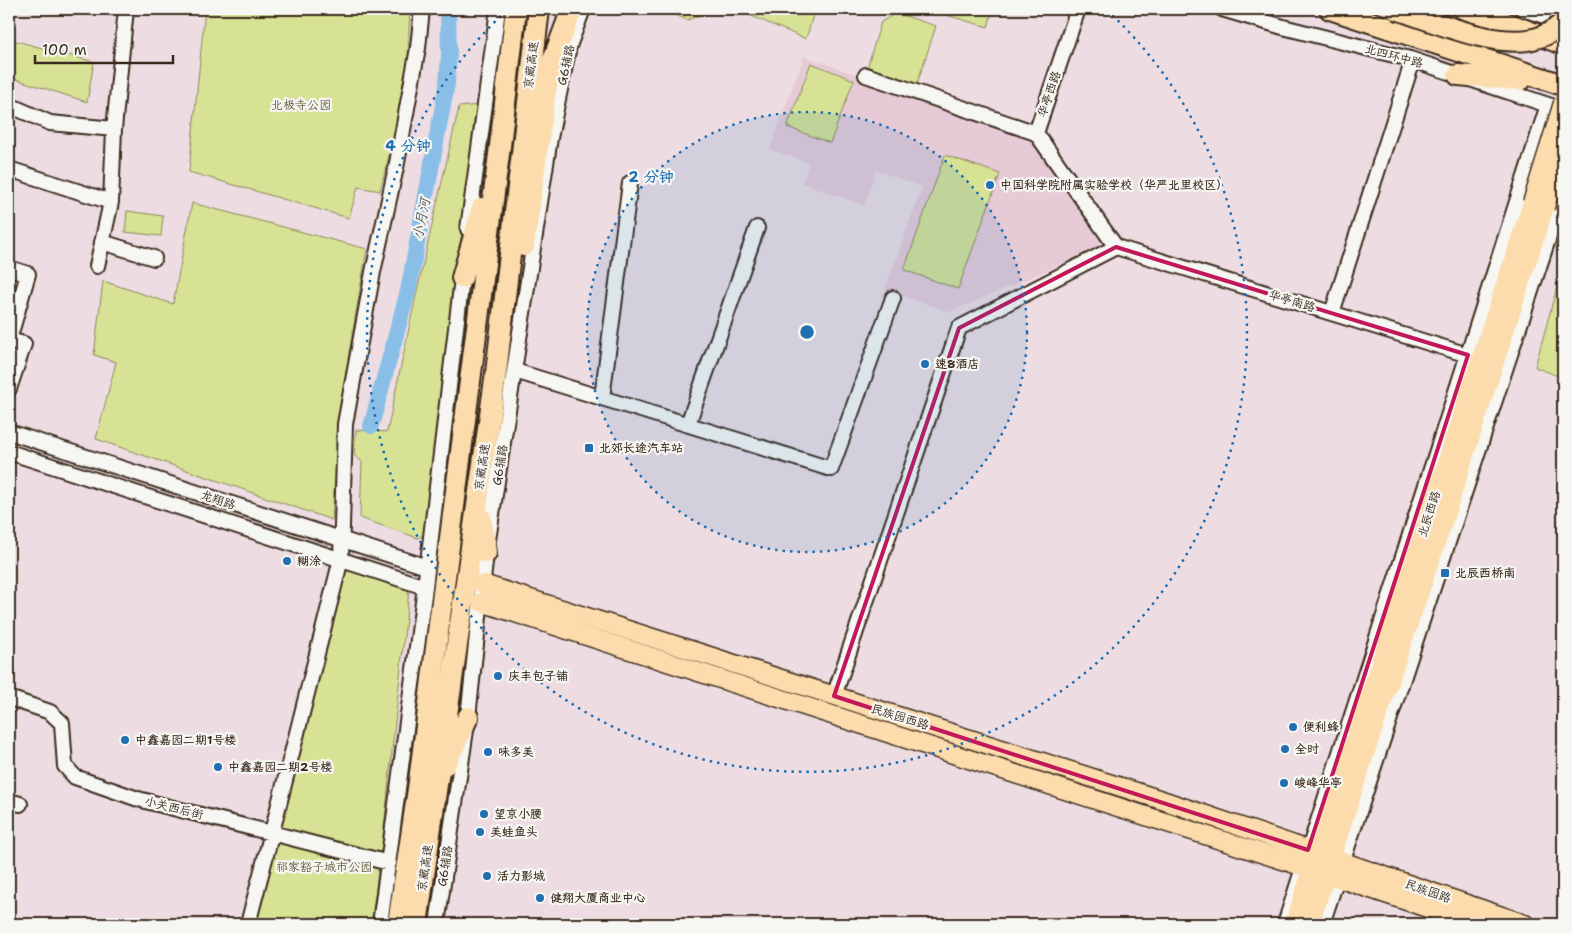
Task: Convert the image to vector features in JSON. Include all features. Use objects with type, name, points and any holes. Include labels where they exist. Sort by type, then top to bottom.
[{"type":"highway","points":[[505,9],[512,39]]},
{"type":"highway","name":"京藏高速","points":[[398,924],[419,779],[516,9]]},
{"type":"highway","name":"京藏高速","points":[[417,924],[478,492],[506,372],[526,108],[539,9]]},
{"type":"highway","points":[[526,108],[549,9]]},
{"type":"highway","points":[[506,372],[546,90],[553,60],[572,9]]},
{"type":"highway","name":"北四环中路","points":[[1330,9],[1559,84]]},
{"type":"highway","points":[[1396,9],[1482,37],[1509,41],[1533,39],[1555,30],[1563,22]]},
{"type":"highway","points":[[1464,9],[1563,44]]},
{"type":"highway","points":[[1458,75],[1559,84]]},
{"type":"highway","points":[[462,278],[500,146]]},
{"type":"highway","points":[[478,492],[486,553]]},
{"type":"highway","points":[[437,782],[468,717]]},
{"type":"main road","name":"北辰西路","points":[[1294,924],[1322,864],[1460,472],[1538,205],[1556,104]]},
{"type":"main road","name":"北辰西路","points":[[1310,924],[1322,864],[1417,534],[1452,444],[1538,205],[1563,152]]},
{"type":"main road","points":[[1434,463],[1452,444]]},
{"type":"main road","points":[[1460,472],[1478,452]]},
{"type":"main road","points":[[1440,532],[1441,562]]},
{"type":"main road","name":"民族园西路","points":[[483,584],[1168,802],[1322,864]]},
{"type":"main road","name":"民族园西路","points":[[480,602],[1322,864]]},
{"type":"main road","points":[[1345,738],[1364,713]]},
{"type":"main road","name":"民族园路","points":[[1322,864],[1475,924]]},
{"type":"main road","name":"民族园路","points":[[1322,864],[1525,924]]},
{"type":"street","points":[[97,266],[111,202],[114,129],[126,9]]},
{"type":"street","points":[[248,924],[341,559],[345,424],[373,272],[397,163],[418,48],[422,9]]},
{"type":"street","points":[[380,924],[425,587],[462,278],[498,9]]},
{"type":"street","name":"G6辅路","points":[[437,924],[468,717],[506,372],[569,46],[583,9]]},
{"type":"street","name":"华亭西路","points":[[1078,9],[1036,133],[1116,248]]},
{"type":"street","name":"北四环中路","points":[[1222,9],[1283,27],[1413,60],[1556,104],[1563,110]]},
{"type":"street","points":[[1523,9],[1563,22]]},
{"type":"street","points":[[1332,313],[1413,60]]},
{"type":"street","points":[[866,75],[1036,133]]},
{"type":"street","name":"北辰西路","points":[[1322,924],[1322,864],[1345,738],[1417,534],[1434,463],[1534,151],[1556,104]]},
{"type":"street","points":[[9,105],[50,123],[114,129]]},
{"type":"street","points":[[1534,151],[1563,160]]},
{"type":"street","points":[[9,169],[111,202]]},
{"type":"street","points":[[602,398],[630,182]]},
{"type":"street","name":"北辰西路","points":[[1285,924],[1322,864],[1441,562],[1563,194]]},
{"type":"street","points":[[688,424],[757,228]]},
{"type":"street","points":[[102,242],[154,258]]},
{"type":"street","points":[[834,696],[960,328],[1116,248]]},
{"type":"street","name":"华亭南路","points":[[1116,248],[1468,355]]},
{"type":"street","points":[[9,268],[28,274],[9,340],[24,344],[9,389]]},
{"type":"street","points":[[506,372],[602,398],[831,469],[894,298]]},
{"type":"street","name":"龙翔路","points":[[9,432],[427,567]]},
{"type":"street","name":"龙翔路","points":[[9,452],[425,587]]},
{"type":"street","name":"小关西后街","points":[[9,698],[50,712],[62,723],[64,766],[75,777],[138,799],[389,863]]},
{"type":"highlighted area","points":[[1116,247],[1468,355],[1308,850],[834,696],[959,328]]},
{"type":"shaded area","name":"中国科学院附属实验学校（华严北里校区）","points":[[804,56],[1033,137],[1105,245],[950,312],[885,290],[922,187],[876,170],[864,205],[802,183],[809,163],[770,149]]},
{"type":"green space","name":"北极寺公园","points":[[205,9],[410,9],[408,59],[398,121],[380,191],[358,187],[349,218],[189,172]]},
{"type":"green space","points":[[662,9],[716,9],[687,20]]},
{"type":"green space","points":[[735,9],[815,9],[806,39]]},
{"type":"green space","points":[[940,9],[993,9],[988,27],[939,13]]},
{"type":"green space","points":[[896,13],[936,26],[917,84],[867,68],[881,22]]},
{"type":"green space","points":[[9,39],[94,62],[87,102],[9,77]]},
{"type":"green space","points":[[811,63],[854,80],[830,143],[787,127]]},
{"type":"green space","points":[[479,105],[452,304],[425,534],[418,538],[360,518],[362,462],[354,455],[356,430],[387,432],[459,107]]},
{"type":"green space","points":[[945,155],[1000,174],[958,289],[904,270]]},
{"type":"green space","points":[[192,203],[367,249],[340,406],[332,520],[96,439],[116,362],[94,355],[103,281],[173,304]]},
{"type":"green space","points":[[127,211],[163,216],[161,236],[125,232]]},
{"type":"green space","points":[[1563,265],[1563,378],[1535,367]]},
{"type":"green space","name":"祁家豁子城市公园","points":[[351,569],[409,590],[383,837],[371,924],[254,924],[344,573]]},
{"type":"waterway","name":"小月河","points":[[371,426],[408,291],[447,84],[449,54],[448,9]]},
{"type":"place","name":"中国科学院附属实验学校（华严北里校区）","points":[[990,185]]},
{"type":"place","name":"速8酒店","points":[[925,364]]},
{"type":"place","name":"北郊长途汽车站","points":[[589,448]]},
{"type":"place","name":"糊涂","points":[[287,561]]},
{"type":"place","name":"北辰西桥南","points":[[1445,573]]},
{"type":"place","name":"庆丰包子铺","points":[[498,676]]},
{"type":"place","name":"便利蜂","points":[[1293,727]]},
{"type":"place","name":"中鑫嘉园二期1号楼","points":[[125,740]]},
{"type":"place","name":"全时","points":[[1285,749]]},
{"type":"place","name":"味多美","points":[[488,752]]},
{"type":"place","name":"中鑫嘉园二期2号楼","points":[[218,767]]},
{"type":"place","name":"峻峰华亭","points":[[1284,783]]},
{"type":"place","name":"望京小腰","points":[[484,814]]},
{"type":"place","name":"美蛙鱼头","points":[[480,832]]},
{"type":"place","name":"活力影城","points":[[487,876]]},
{"type":"place","name":"健翔大厦商业中心","points":[[540,898]]}]
